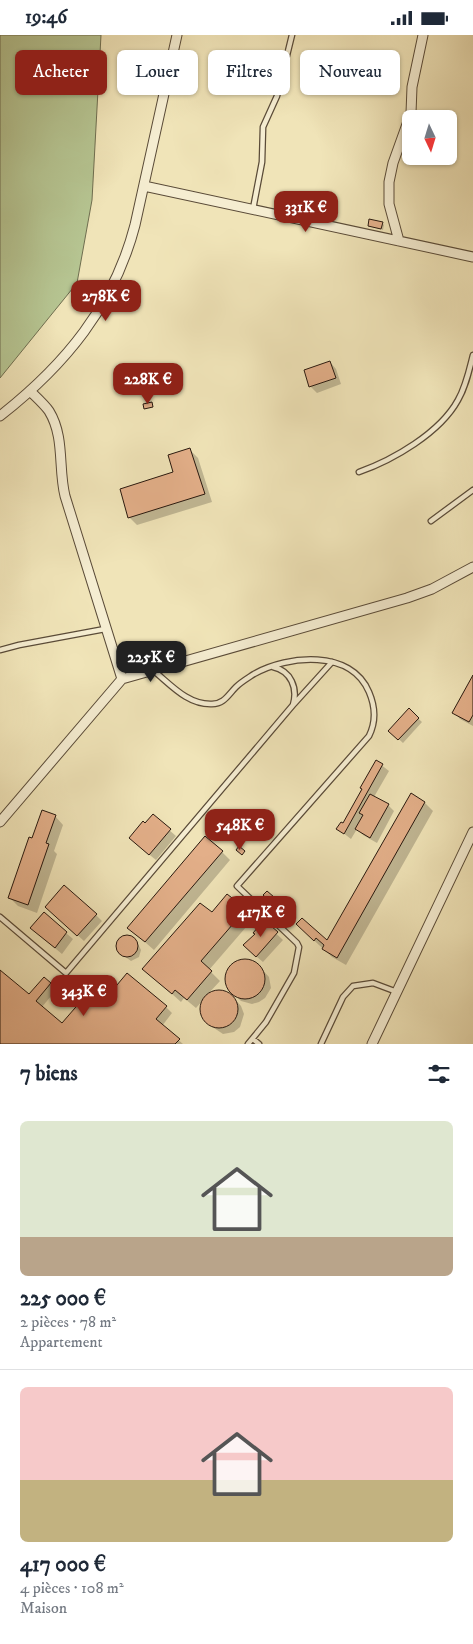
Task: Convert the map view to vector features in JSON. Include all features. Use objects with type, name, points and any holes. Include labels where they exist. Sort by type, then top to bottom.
[{"type":"street","points":[[0,417],[51,371],[78,341],[108,296],[119,275],[129,248],[144,186],[177,35]]},
{"type":"street","points":[[400,241],[390,204],[389,182],[394,158],[411,113],[412,87],[423,35]]},
{"type":"street","points":[[144,186],[473,257]]},
{"type":"street","points":[[30,391],[46,408],[55,427],[61,451],[65,496],[122,679]]},
{"type":"street","points":[[0,822],[122,679],[407,598],[426,591],[473,567]]},
{"type":"street","points":[[372,1044],[473,832]]},
{"type":"lane","points":[[253,209],[261,166],[262,127],[280,88],[292,35]]},
{"type":"lane","points":[[359,471],[390,459],[446,418],[462,392],[473,355]]},
{"type":"lane","points":[[431,521],[473,491]]},
{"type":"lane","points":[[0,650],[105,629]]},
{"type":"lane","points":[[153,670],[192,701],[214,704],[222,701],[236,686],[248,678],[271,667],[303,661],[332,662],[348,667],[358,675],[372,700],[373,727],[361,745],[237,886],[299,947],[294,973],[266,1022],[248,1044]]},
{"type":"lane","points":[[0,917],[66,973],[293,705],[332,662]]},
{"type":"lane","points":[[271,667],[285,672],[291,679],[294,692],[293,705]]},
{"type":"lane","points":[[322,1044],[343,997],[350,989],[359,985],[373,983],[397,992]]},
{"type":"lane","points":[[253,1039],[259,1044]]},
{"type":"green space","points":[[0,35],[101,35],[100,50],[15,50],[15,95],[98,95],[92,200],[77,283],[0,378]]},
{"type":"building","points":[[369,219],[383,222],[381,229],[368,226]]},
{"type":"building","points":[[330,361],[336,378],[309,387],[304,370]]},
{"type":"building","points":[[152,402],[153,407],[144,409],[143,404]]},
{"type":"building","points":[[190,448],[205,494],[128,518],[120,489],[173,472],[168,455]]},
{"type":"building","points":[[473,675],[473,715],[469,722],[452,713]]},
{"type":"building","points":[[409,708],[419,718],[398,740],[388,731]]},
{"type":"building","points":[[376,760],[383,764],[344,834],[336,829],[341,822],[343,823]]},
{"type":"building","points":[[411,793],[425,802],[337,958],[322,949],[324,945],[316,938],[314,941],[296,924],[302,918],[327,940]]},
{"type":"building","points":[[370,794],[389,804],[370,838],[355,829],[363,815],[359,813]]},
{"type":"building","points":[[42,810],[56,815],[46,843],[49,844],[28,905],[8,898],[29,837],[32,838]]},
{"type":"building","points":[[153,814],[171,829],[149,855],[129,838],[143,821],[145,823]]},
{"type":"building","points":[[205,836],[223,851],[145,942],[127,928]]},
{"type":"building","points":[[239,846],[245,851],[242,855],[236,850]]},
{"type":"building","points":[[64,885],[97,914],[77,936],[45,907]]},
{"type":"building","points":[[267,891],[288,909],[284,914],[263,895]]},
{"type":"building","points":[[227,894],[246,909],[201,961],[212,971],[187,1000],[175,990],[172,994],[142,969],[200,903],[212,912]]},
{"type":"building","points":[[44,912],[67,932],[55,948],[30,928]]},
{"type":"building","points":[[264,920],[278,932],[256,957],[243,945],[255,934],[253,933]]},
{"type":"building","points":[[127,935],[135,938],[138,946],[135,954],[127,957],[119,954],[116,946],[119,938]]},
{"type":"building","points":[[245,959],[259,965],[265,979],[259,993],[245,999],[231,993],[225,979],[231,965]]},
{"type":"building","points":[[0,970],[29,994],[44,977],[51,983],[36,1001],[62,1023],[94,986],[107,997],[127,973],[167,1006],[156,1019],[180,1039],[175,1044],[0,1044]]},
{"type":"building","points":[[219,990],[233,995],[238,1009],[233,1023],[219,1028],[205,1023],[200,1009],[205,995]]}]
